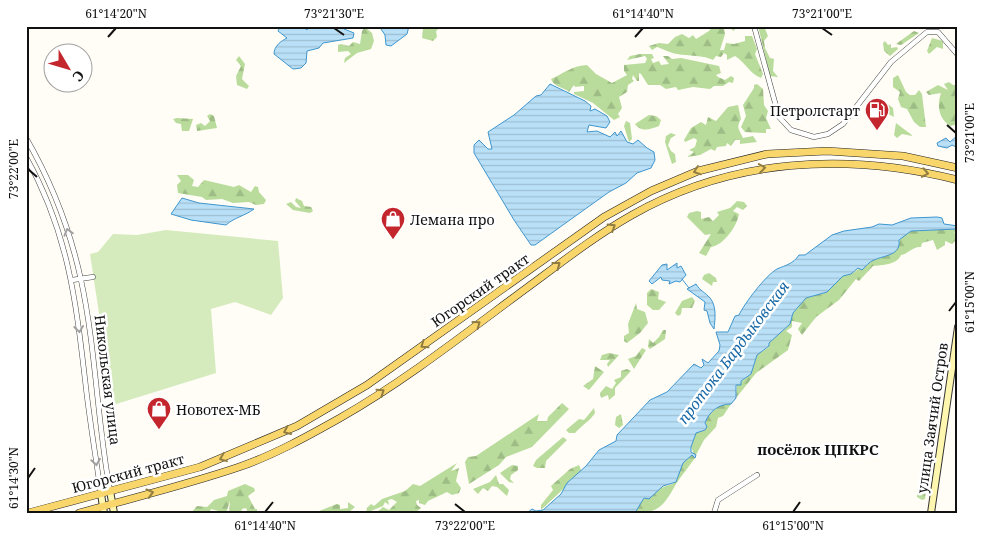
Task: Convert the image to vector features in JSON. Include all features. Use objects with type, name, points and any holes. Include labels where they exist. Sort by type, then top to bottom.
[{"type":"main road","name":"Югорский тракт","points":[[28,513],[200,467],[298,426],[368,385],[588,228],[638,198],[675,180],[744,158],[788,152],[849,151],[903,156],[958,168]]},
{"type":"main road","name":"Югорский тракт","points":[[79,513],[104,510],[113,504],[240,466],[310,434],[376,395],[598,236],[638,211],[692,187],[740,172],[769,167],[828,163],[893,167],[958,180]]},
{"type":"main road","points":[[535,266],[542,276]]},
{"type":"main road","name":"улица Заячий Остров","points":[[931,513],[958,328]]},
{"type":"main road","name":"Никольская улица","points":[[110,491],[114,513]]},
{"type":"main road","name":"Никольская улица","points":[[101,494],[104,510]]},
{"type":"street","points":[[754,26],[779,117],[791,130],[814,137],[828,134],[843,124],[891,62],[904,49],[927,32],[938,32],[958,55]]},
{"type":"street","points":[[938,32],[939,26]]},
{"type":"street","name":"Никольская улица","points":[[26,138],[46,173],[61,209],[81,279],[110,491]]},
{"type":"street","name":"Никольская улица","points":[[26,157],[46,194],[72,280],[101,494]]},
{"type":"street","points":[[72,280],[92,277]]},
{"type":"street","points":[[714,513],[718,500],[757,475]]},
{"type":"green space","points":[[416,26],[441,27],[436,31],[437,37],[433,41],[422,38],[423,29]]},
{"type":"green space","points":[[713,26],[727,26],[724,28],[725,34],[720,50],[724,50],[726,43],[734,44],[745,41],[745,36],[752,36],[757,49],[755,54],[763,74],[761,78],[735,56],[727,60],[727,55],[724,53],[721,57],[716,56],[713,60],[701,56],[674,53],[657,47],[652,50],[649,46],[659,43],[668,44],[675,37],[682,34],[689,38],[693,35],[696,39],[709,31]]},
{"type":"green space","points":[[727,26],[736,26],[734,31]]},
{"type":"green space","points":[[758,26],[764,26],[768,36],[764,41],[765,48],[770,58],[774,59],[773,71],[778,77],[770,76]]},
{"type":"green space","points":[[365,27],[372,33],[374,41],[371,49],[357,53],[344,63],[345,58],[351,54],[348,51],[338,52],[338,45],[349,46],[353,42],[360,44],[362,31]]},
{"type":"green space","points":[[914,31],[919,33],[901,45],[896,44]]},
{"type":"green space","points":[[932,38],[943,41],[943,49],[937,47],[929,54],[927,51]]},
{"type":"green space","points":[[885,41],[888,45],[891,44],[891,48],[897,47],[898,49],[890,56],[884,51],[883,43]]},
{"type":"green space","points":[[652,54],[654,58],[651,59],[653,63],[659,61],[661,65],[669,64],[663,56],[668,56],[672,59],[681,58],[719,66],[721,73],[716,75],[725,80],[731,76],[734,78],[733,83],[729,82],[723,86],[714,86],[710,89],[693,87],[678,90],[676,87],[666,89],[660,85],[648,85],[639,73],[639,81],[633,75],[632,79],[634,81],[628,85],[627,92],[619,97],[622,108],[618,114],[620,117],[614,120],[593,103],[574,94],[574,92],[584,91],[584,86],[575,87],[574,85],[569,92],[556,85],[551,79],[573,68],[587,65],[596,74],[612,83],[627,75],[624,71],[624,65],[645,63],[647,59],[645,56],[627,60],[630,56]]},
{"type":"green space","points":[[239,56],[245,64],[242,79],[249,86],[247,89],[237,85],[236,76],[241,66],[236,60]]},
{"type":"green space","points":[[898,75],[906,92],[910,95],[915,95],[919,90],[922,94],[926,127],[920,127],[914,122],[907,109],[901,107],[898,99],[900,92],[893,87],[893,78]]},
{"type":"green space","points":[[949,82],[953,85],[958,85],[958,124],[950,126],[941,115],[939,102],[941,93],[929,95],[926,92],[938,85],[948,90],[944,84]]},
{"type":"green space","points":[[757,84],[763,89],[764,105],[768,111],[766,118],[771,129],[766,129],[766,133],[745,132],[741,127],[746,116],[743,105],[754,85]]},
{"type":"green space","points":[[885,102],[893,108],[894,117],[883,111]]},
{"type":"green space","points":[[738,105],[741,119],[739,128],[743,138],[753,136],[757,142],[740,144],[740,140],[735,140],[731,146],[727,143],[726,146],[717,147],[715,151],[711,149],[700,155],[687,157],[694,152],[689,150],[695,147],[697,140],[694,138],[685,142],[684,140],[691,128],[701,122],[706,125],[708,117],[716,121],[728,107]]},
{"type":"green space","points":[[210,114],[214,116],[217,128],[197,131],[196,125],[201,123],[205,126],[210,121],[207,116]]},
{"type":"green space","points":[[649,115],[656,116],[661,120],[659,126],[649,129],[637,127],[635,124]]},
{"type":"green space","points":[[173,119],[193,119],[189,131],[182,131],[181,124],[176,123]]},
{"type":"green space","points":[[626,121],[630,123],[632,139],[629,142],[624,126]]},
{"type":"green space","points":[[896,123],[913,136],[902,134],[897,138],[894,135]]},
{"type":"green space","points":[[671,133],[676,135],[671,138],[668,145],[675,154],[676,162],[672,164],[665,142],[666,136]]},
{"type":"green space","points":[[177,175],[188,175],[194,180],[192,186],[198,187],[204,180],[234,187],[239,185],[251,192],[255,186],[258,187],[259,192],[266,200],[264,204],[256,205],[249,202],[233,203],[222,199],[206,200],[202,197],[178,193],[177,185],[181,181]]},
{"type":"green space","points":[[296,198],[302,201],[304,206],[311,207],[313,211],[310,213],[293,210],[286,204],[291,202],[296,207],[301,208],[295,201]]},
{"type":"green space","points":[[737,201],[744,202],[747,206],[743,210],[737,207],[733,211],[739,214],[736,224],[729,234],[721,243],[711,247],[706,256],[699,253],[711,234],[705,235],[687,217],[689,213],[701,212],[701,219],[709,217],[713,221],[719,215],[717,212],[730,208]]},
{"type":"green space","points":[[958,229],[954,233],[958,234],[958,238],[952,244],[945,241],[945,245],[937,250],[933,240],[922,243],[921,247],[901,255],[893,263],[873,266],[859,281],[856,279],[839,300],[816,317],[802,335],[798,329],[802,323],[792,321],[792,327],[786,331],[792,335],[788,350],[756,373],[736,398],[737,385],[751,374],[757,355],[769,347],[769,343],[788,326],[793,313],[806,298],[827,292],[843,276],[851,274],[872,260],[886,256],[897,247],[902,236],[911,231]]},
{"type":"green space","points":[[166,230],[278,241],[283,298],[271,315],[235,302],[211,309],[216,373],[113,405],[90,254],[98,252],[113,234],[137,235]]},
{"type":"green space","points":[[709,273],[716,278],[717,282],[713,282],[712,286],[702,279],[704,275]]},
{"type":"green space","points":[[651,289],[659,292],[658,299],[666,302],[659,310],[653,310],[647,305],[647,293]]},
{"type":"green space","points":[[692,297],[695,301],[692,308],[682,308],[681,314],[678,316],[675,313],[682,301]]},
{"type":"green space","points":[[636,303],[637,309],[645,312],[648,323],[640,333],[627,343],[624,341],[624,336],[629,333],[628,324]]},
{"type":"green space","points":[[663,330],[666,330],[665,339],[650,349],[648,347],[649,339],[653,343]]},
{"type":"green space","points":[[642,348],[646,350],[634,369],[628,359],[636,356]]},
{"type":"green space","points":[[609,353],[619,355],[608,367],[607,364],[610,360],[600,360],[602,355]]},
{"type":"green space","points":[[595,366],[604,372],[589,390],[583,386],[593,379]]},
{"type":"green space","points":[[627,369],[631,371],[615,388],[615,395],[609,400],[608,395],[601,398],[600,393],[606,386],[612,389],[616,383],[614,380],[621,377],[621,371]]},
{"type":"green space","points":[[562,403],[569,409],[532,447],[506,457],[499,465],[469,484],[465,462],[468,457],[476,456],[539,414],[537,421],[547,421],[548,417]]},
{"type":"green space","points":[[724,403],[731,404],[723,416],[718,418],[716,427],[704,440],[696,455],[694,454],[691,447],[696,433],[705,430],[706,416]]},
{"type":"green space","points":[[594,408],[595,413],[593,416],[575,433],[569,433],[566,430],[579,419],[584,420]]},
{"type":"green space","points":[[621,414],[623,425],[619,428],[615,425],[616,417]]},
{"type":"green space","points":[[563,437],[567,440],[546,461],[545,468],[533,466],[536,460]]},
{"type":"green space","points":[[692,455],[695,458],[665,502],[651,511],[635,513],[640,503],[650,494],[673,484],[683,463]]},
{"type":"green space","points":[[457,463],[451,471],[459,468],[456,481],[461,488],[459,493],[452,495],[447,492],[428,501],[425,505],[419,503],[419,500],[416,501],[417,505],[421,508],[415,513],[376,513],[383,507],[389,510],[397,502],[392,499],[388,500],[389,505],[385,502],[383,506],[366,513],[367,508],[371,504],[374,506],[382,499],[405,491],[413,484],[420,486]]},
{"type":"green space","points":[[512,465],[518,466],[518,470],[511,475],[510,479],[514,483],[509,482],[500,473]]},
{"type":"green space","points":[[579,465],[581,470],[577,476],[541,510],[541,505],[553,490],[551,486],[570,469]]},
{"type":"green space","points":[[496,475],[499,484],[503,484],[509,490],[507,496],[497,487],[492,486],[488,491],[483,488],[478,494],[473,489],[490,482]]},
{"type":"green space","points":[[245,484],[254,488],[255,491],[248,496],[255,509],[257,509],[257,513],[248,513],[246,508],[242,509],[241,513],[229,513],[230,501],[226,513],[211,509],[209,513],[191,513],[197,506],[207,507],[214,500],[227,496],[228,491]]},
{"type":"green space","points":[[921,485],[926,490],[925,499],[922,500],[917,497],[917,490]]},
{"type":"green space","points":[[348,502],[355,507],[348,513],[314,513],[337,504],[340,505],[340,509],[348,508]]},
{"type":"water","points":[[280,26],[302,26],[307,30],[309,26],[345,26],[344,29],[354,33],[353,38],[323,43],[319,48],[307,51],[306,63],[301,68],[293,69],[274,54],[280,42],[287,38],[278,31]]},
{"type":"water","points":[[379,26],[409,26],[407,34],[391,46],[386,45],[385,35]]},
{"type":"water","points":[[550,84],[585,101],[591,106],[590,111],[595,109],[607,116],[610,122],[606,128],[589,125],[587,132],[597,131],[610,137],[615,132],[617,136],[621,131],[627,142],[633,144],[638,140],[654,152],[655,160],[651,168],[637,173],[626,183],[609,192],[535,245],[531,245],[474,153],[474,145],[479,140],[488,149],[492,149],[488,132],[514,115],[536,96],[541,95]]},
{"type":"water","points":[[958,135],[958,148],[952,145],[947,148],[938,146],[937,143],[946,138],[950,142]]},
{"type":"water","points":[[182,198],[199,203],[254,209],[226,225],[191,220],[171,214]]},
{"type":"water","name":"протока Бардыковская","points":[[911,218],[942,218],[944,224],[958,226],[958,229],[911,231],[899,240],[898,249],[895,252],[872,261],[862,270],[858,268],[851,274],[843,276],[827,292],[806,298],[793,313],[790,324],[769,343],[769,346],[757,355],[751,374],[741,381],[741,385],[736,385],[736,398],[731,404],[722,405],[715,409],[705,423],[707,427],[705,430],[696,433],[691,447],[691,452],[696,455],[695,458],[692,455],[683,463],[676,482],[663,486],[649,499],[644,498],[635,513],[527,513],[532,509],[536,511],[543,510],[561,494],[567,483],[586,466],[599,450],[616,441],[617,435],[650,400],[667,392],[694,364],[701,368],[704,365],[702,359],[708,363],[719,351],[720,345],[716,332],[728,332],[735,316],[739,315],[756,290],[772,272],[792,262],[799,255],[805,255],[832,235],[844,231],[872,227],[879,224],[892,225]]},
{"type":"water","points":[[677,263],[677,268],[681,266],[686,275],[680,282],[676,281],[669,284],[670,281],[662,280],[661,277],[652,284],[649,281],[662,265],[667,264],[667,270]]},
{"type":"water","points":[[696,284],[710,298],[714,305],[714,329],[710,323],[707,311],[704,310],[705,302],[687,289]]},
{"type":"waterway","points":[[682,279],[689,288]]},
{"type":"place","name":"Петролстарт","points":[[877,131]]},
{"type":"place","name":"Лемана про","points":[[393,240]]},
{"type":"place","name":"Новотех-МБ","points":[[159,430]]},
{"type":"district","name":"посёлок ЦПКРС","points":[[818,449]]}]
